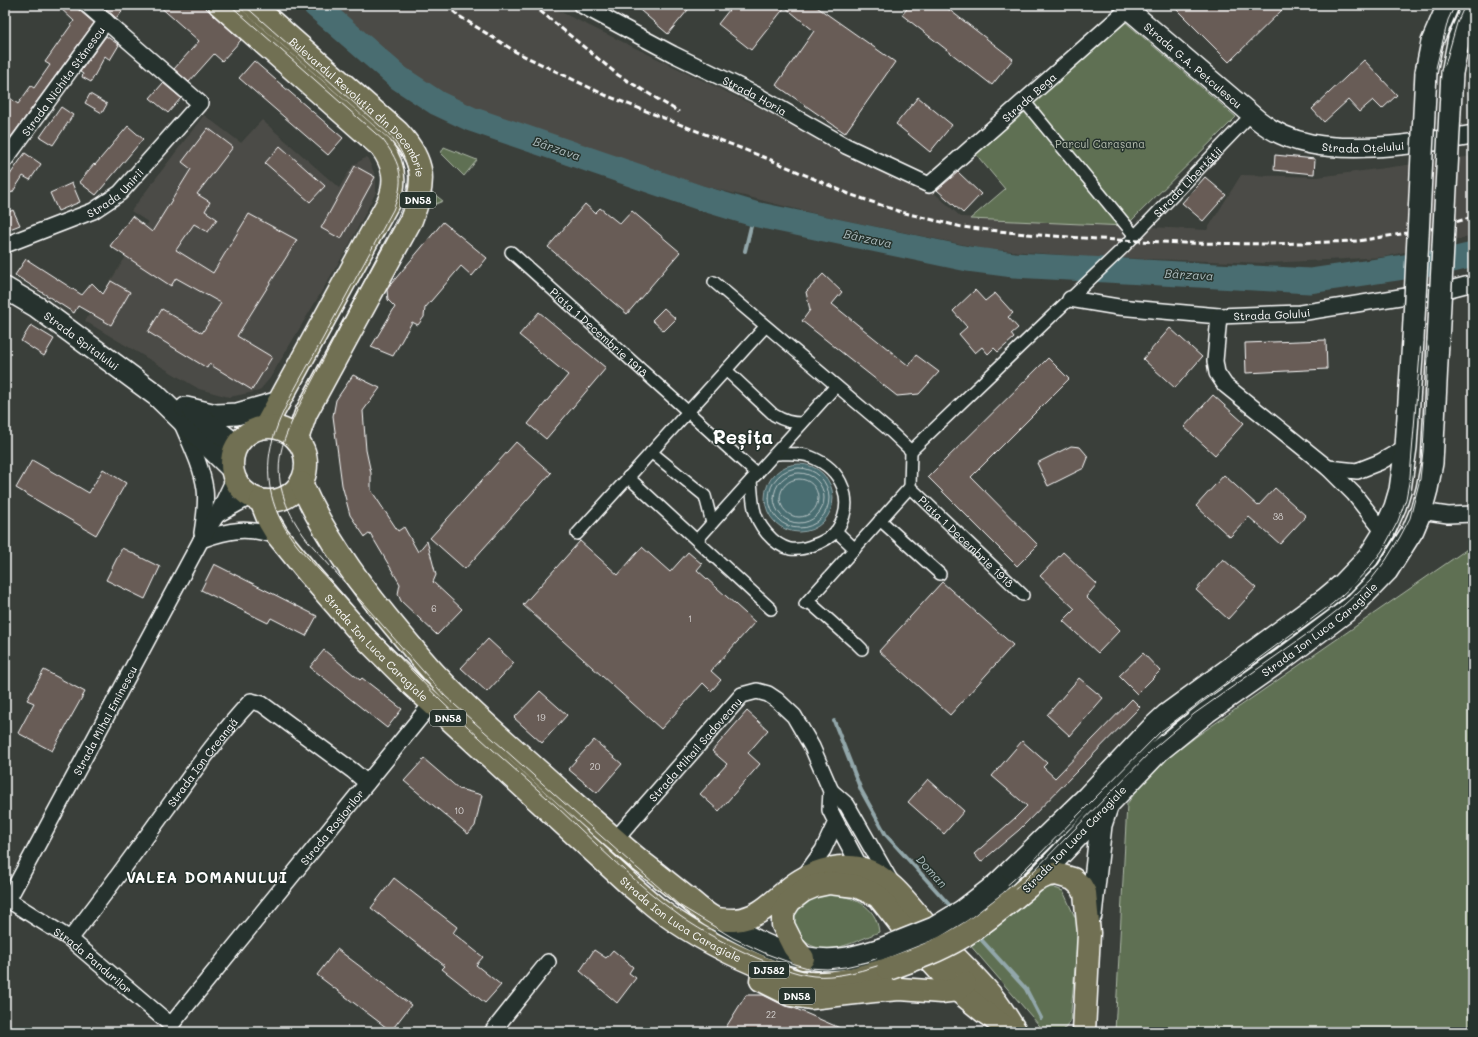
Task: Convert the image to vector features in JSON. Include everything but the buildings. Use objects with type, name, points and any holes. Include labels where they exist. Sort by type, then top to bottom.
[{"type":"main road","name":"Bulevardul Revoluția din Decembrie","points":[[220,5],[381,147],[390,160],[394,178],[393,191],[389,201],[265,427]]},
{"type":"main road","name":"Bulevardul Revoluția din Decembrie","points":[[253,5],[398,132],[414,151],[418,160],[421,177],[420,195],[411,220],[306,413],[297,439]]},
{"type":"main road","name":"Strada Ion Luca Caragiale","points":[[256,499],[278,536],[363,636],[432,703],[621,876],[662,911],[695,934],[722,949],[799,982],[821,983],[853,978],[962,911],[997,884],[1087,797],[1154,726],[1301,618],[1343,584],[1368,558],[1383,534],[1395,507],[1400,490],[1406,446],[1413,340],[1426,72],[1432,42],[1448,5]]},
{"type":"main road","name":"Strada Ion Luca Caragiale","points":[[301,483],[312,509],[326,534],[381,610],[434,674],[615,840],[714,918],[756,942],[784,953],[803,958],[885,959],[907,962],[941,949],[963,936],[1035,881],[1159,751],[1178,735],[1207,712],[1352,607],[1387,571],[1413,530],[1422,511],[1432,463],[1452,73],[1459,38],[1473,6]]},
{"type":"main road","name":"Strada Spitalului","points":[[5,288],[37,307],[156,395],[236,445]]},
{"type":"main road","points":[[183,413],[216,415],[237,414],[279,402]]},
{"type":"main road","name":"Strada Spitalului","points":[[183,413],[233,474]]},
{"type":"main road","points":[[233,474],[232,456],[236,445],[244,436],[254,430],[265,427],[282,430],[297,439],[303,449],[306,460],[305,472],[301,483],[294,492],[284,498],[273,501],[256,499]]},
{"type":"main road","name":"DN58","points":[[233,474],[241,489],[256,499]]},
{"type":"main road","points":[[1084,1032],[1089,933],[1101,825],[1108,804]]},
{"type":"main road","name":"Strada Mihail Sadoveanu","points":[[714,918],[737,920],[751,917],[766,908],[785,891],[802,879],[820,871],[847,867],[860,868],[879,876],[886,893],[938,939],[970,971],[995,1000],[1015,1032]]},
{"type":"main road","points":[[1035,881],[1041,877],[1056,874],[1073,879],[1081,886],[1087,898],[1089,933]]},
{"type":"main road","points":[[803,958],[794,947],[783,926],[783,912],[803,891],[815,886],[829,883],[856,886],[886,893],[919,948],[957,990],[984,1012],[1015,1032]]},
{"type":"main road","name":"DN58","points":[[662,911],[697,941],[770,986],[791,995],[810,998],[900,989],[941,992],[957,990]]},
{"type":"main road","points":[[957,990],[963,985],[970,971]]},
{"type":"street","points":[[87,5],[106,21]]},
{"type":"street","name":"Strada Horia","points":[[580,5],[673,54],[755,94],[846,146],[928,185]]},
{"type":"street","name":"Strada Bega","points":[[928,185],[1129,7]]},
{"type":"street","name":"Strada G.A. Petculescu","points":[[1129,7],[1254,118]]},
{"type":"street","name":"Strada Unirii","points":[[5,245],[93,211],[120,193],[200,103],[106,21]]},
{"type":"street","name":"Strada Nichita Stănescu","points":[[5,160],[106,21]]},
{"type":"street","points":[[1024,101],[1136,236]]},
{"type":"street","name":"Strada Oțelului","points":[[1254,118],[1268,128],[1293,139],[1329,147],[1394,145],[1446,140],[1473,135]]},
{"type":"street","name":"Strada Libertății","points":[[1073,296],[1136,236],[1254,118]]},
{"type":"street","name":"Piața 1 Decembrie 1918","points":[[511,252],[688,412],[754,477]]},
{"type":"street","points":[[714,282],[911,451],[1073,296]]},
{"type":"street","name":"Strada Golului","points":[[1073,296],[1118,307],[1219,316],[1300,313],[1450,289],[1473,283]]},
{"type":"street","points":[[1219,316],[1215,361],[1217,373],[1225,385],[1328,468],[1354,494],[1379,526],[1383,534]]},
{"type":"street","points":[[577,534],[765,327]]},
{"type":"street","points":[[726,370],[774,415],[783,421],[802,423]]},
{"type":"street","points":[[697,540],[836,386]]},
{"type":"street","name":"Strada Mihai Eminescu","points":[[183,413],[205,489],[206,505],[201,540]]},
{"type":"street","points":[[1328,468],[1357,472],[1380,462],[1406,446]]},
{"type":"street","name":"Piața 1 Decembrie 1918","points":[[862,648],[806,603],[910,487],[911,451]]},
{"type":"street","points":[[651,452],[705,496],[712,523]]},
{"type":"street","points":[[754,477],[754,509],[763,529],[776,543],[791,549],[806,548],[821,542],[836,532],[844,516],[846,497],[840,480],[827,464],[810,456],[775,454]]},
{"type":"street","name":"Strada Mihai Eminescu","points":[[6,899],[201,540],[217,515],[233,474]]},
{"type":"street","points":[[628,477],[771,609]]},
{"type":"street","name":"Piața 1 Decembrie 1918","points":[[910,487],[1023,595]]},
{"type":"street","name":"Strada Mihai Eminescu","points":[[217,515],[256,499]]},
{"type":"street","points":[[1422,511],[1448,515],[1473,514]]},
{"type":"street","points":[[880,520],[940,574]]},
{"type":"street","points":[[201,540],[230,531],[249,530],[278,536]]},
{"type":"street","points":[[836,532],[855,549]]},
{"type":"street","name":"Strada Mihail Sadoveanu","points":[[615,840],[742,695],[757,691],[768,694],[777,700],[794,716],[812,747],[831,792],[830,810],[860,868]]},
{"type":"street","name":"Strada Ion Creangă","points":[[70,939],[97,905],[191,775],[233,720],[251,701],[262,704],[367,783]]},
{"type":"street","name":"Strada Roșiorilor","points":[[172,1028],[432,703]]},
{"type":"street","name":"Strada Mihail Sadoveanu","points":[[831,792],[847,805],[886,893]]},
{"type":"street","name":"Strada Mihail Sadoveanu","points":[[802,879],[823,850],[836,822]]},
{"type":"street","name":"Strada Pandurilor","points":[[6,899],[70,939],[172,1028]]},
{"type":"street","points":[[492,1032],[548,962]]},
{"type":"shaded area","points":[[334,5],[546,5],[932,191],[961,217],[1207,230],[1241,175],[1318,177],[1473,156],[1473,236],[1383,257],[1267,263],[1092,257],[985,249],[825,216],[708,187],[486,119],[436,92],[388,55]]},
{"type":"shaded area","points":[[204,115],[241,143],[262,120],[339,188],[353,165],[367,157],[376,177],[376,192],[348,247],[270,378],[259,391],[229,397],[199,389],[85,321],[148,222],[131,211]]},
{"type":"green space","name":"Parcul Carașana","points":[[1123,20],[1236,117],[1126,226],[970,219],[1005,189],[974,152]]},
{"type":"green space","points":[[444,147],[477,160],[464,176],[441,153]]},
{"type":"green space","points":[[429,190],[443,201],[426,208]]},
{"type":"green space","points":[[1473,545],[1473,1032],[1115,1032],[1127,804],[1150,772],[1197,736]]},
{"type":"green space","points":[[1052,887],[1063,891],[1079,926],[1070,1022],[1062,1032],[1045,1032],[969,944],[1037,888]]},
{"type":"green space","points":[[829,894],[847,897],[868,908],[877,922],[879,932],[842,946],[819,948],[809,944],[799,936],[789,923],[792,912],[812,897]]},
{"type":"water","points":[[799,464],[812,467],[823,474],[830,485],[833,498],[830,511],[823,522],[812,529],[799,532],[786,529],[775,522],[768,511],[765,498],[768,485],[775,474],[786,467]]},
{"type":"waterway","name":"Bârzava","points":[[315,5],[399,78],[437,103],[471,119],[701,198],[754,214],[968,259],[1014,265],[1310,281],[1452,260],[1473,255]]},
{"type":"waterway","name":"Doman","points":[[745,251],[754,214]]},
{"type":"waterway","name":"Doman","points":[[834,721],[861,790],[886,835],[953,909]]},
{"type":"waterway","name":"Doman","points":[[977,935],[1026,989],[1041,1018]]},
{"type":"tram line","points":[[230,5],[383,140],[394,157],[400,174],[399,190],[393,210],[294,390],[275,432],[269,459],[269,484],[275,507],[285,528],[299,548],[440,700],[648,891],[689,922],[737,949],[792,971],[814,976],[846,974],[899,959],[958,933],[975,922],[1009,895],[1026,879],[1154,748],[1194,714],[1310,632],[1344,605],[1370,581],[1386,560],[1410,518],[1420,479],[1423,451],[1443,72],[1457,23],[1465,5]]},
{"type":"tram line","points":[[244,5],[388,133],[402,154],[408,173],[406,192],[398,216],[298,408],[284,441],[279,464],[279,476],[284,499],[294,521],[308,541],[445,696],[679,905],[733,938],[767,954],[808,968],[827,969],[867,962],[923,942],[953,927],[982,906],[1022,872],[1160,732],[1332,604],[1352,586],[1382,551],[1398,521],[1406,499],[1410,477],[1421,341],[1435,72],[1448,20],[1455,5]]},
{"type":"railway","points":[[446,5],[459,16],[516,52],[605,95],[771,160],[849,194],[901,212],[962,227],[1026,234],[1097,239],[1184,243],[1270,244],[1358,241],[1431,229],[1473,217]]},
{"type":"railway","points":[[533,5],[618,75],[679,112]]},
{"type":"district","name":"Reșița","points":[[743,436]]},
{"type":"district","name":"VALEA DOMANULUI","points":[[207,877]]}]
